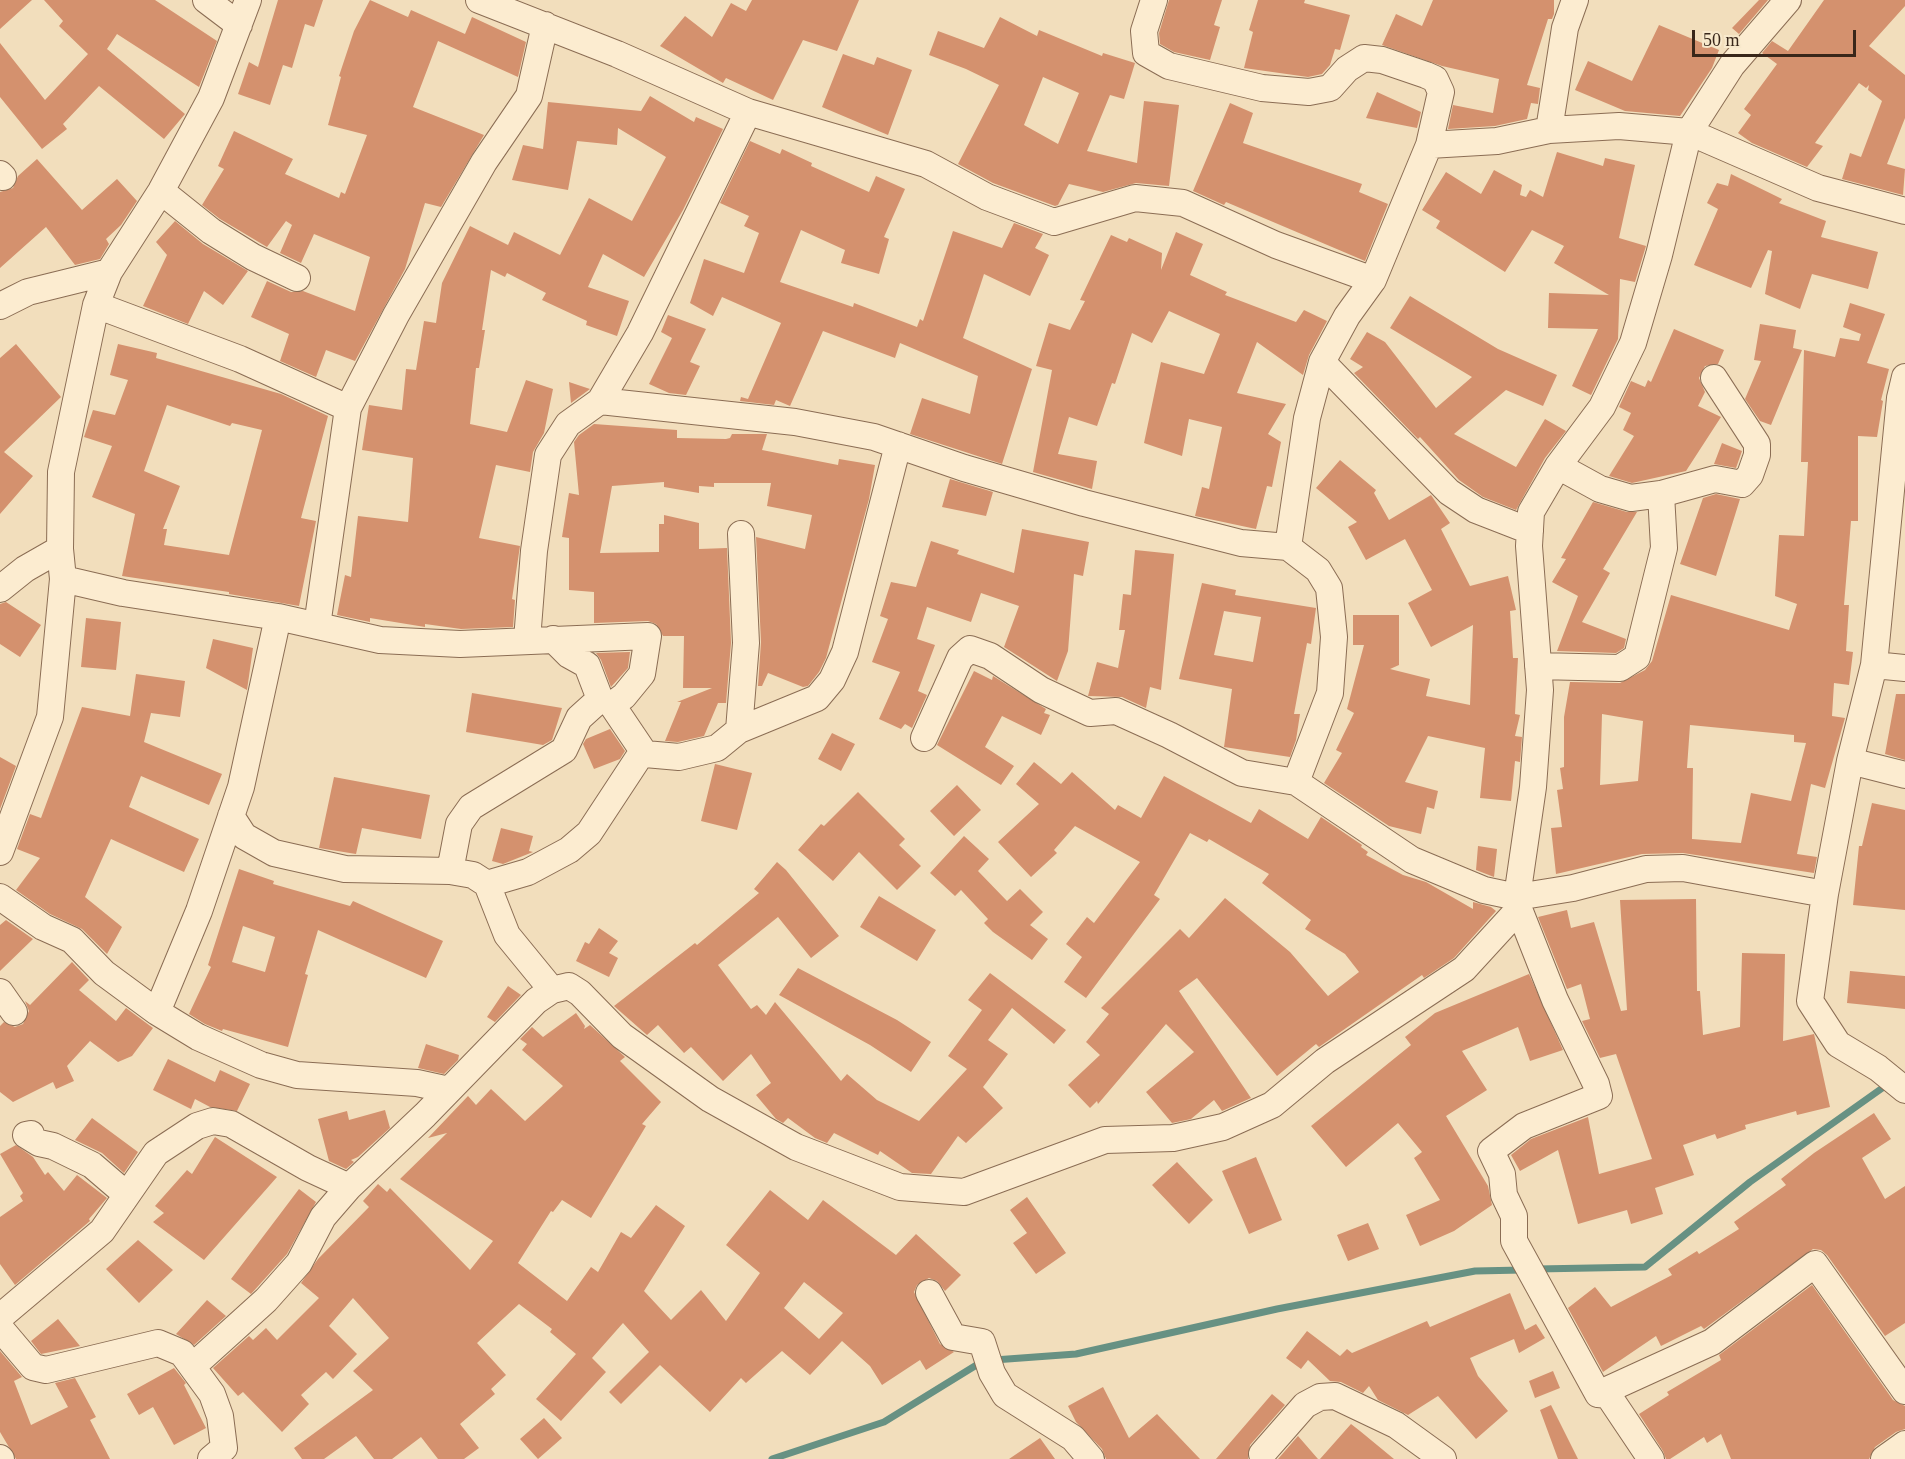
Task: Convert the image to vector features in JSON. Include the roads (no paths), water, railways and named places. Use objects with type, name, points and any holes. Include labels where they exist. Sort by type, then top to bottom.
[{"type":"street","points":[[206,0],[239,25]]},
{"type":"street","points":[[0,852],[50,717],[63,579],[60,549],[61,472],[96,305],[109,272],[161,191],[212,98],[248,0]]},
{"type":"street","points":[[480,0],[545,25],[748,112],[926,164],[987,197],[1053,222],[1135,198],[1184,203],[1276,245],[1373,280]]},
{"type":"street","points":[[1154,0],[1144,31],[1146,52],[1169,66],[1262,88],[1309,92],[1330,88],[1347,69],[1365,58],[1382,60],[1435,79],[1441,92],[1429,145],[1373,280],[1347,316],[1322,362],[1307,418],[1288,547]]},
{"type":"street","points":[[1549,130],[1565,28],[1575,0]]},
{"type":"street","points":[[1598,1394],[1514,1241],[1514,1216],[1504,1195],[1502,1174],[1491,1151],[1524,1126],[1599,1096],[1596,1084],[1555,1000],[1518,903],[1533,787],[1540,690],[1530,531],[1531,512],[1558,466],[1602,407],[1633,343],[1659,255],[1689,132],[1732,64],[1788,0]]},
{"type":"street","points":[[317,626],[348,408],[396,315],[484,162],[529,96],[545,25]]},
{"type":"street","points":[[528,640],[534,551],[549,455],[568,424],[600,401],[640,333],[748,112]]},
{"type":"street","points":[[1429,145],[1497,141],[1549,130],[1619,126],[1689,132],[1818,188],[1905,212]]},
{"type":"street","points":[[161,191],[212,231],[253,257],[297,278]]},
{"type":"street","points":[[0,306],[27,292],[109,272]]},
{"type":"street","points":[[96,305],[240,359],[348,408]]},
{"type":"street","points":[[1322,362],[1449,492],[1476,510],[1530,531]]},
{"type":"street","points":[[1905,377],[1900,398],[1895,557],[1874,665],[1850,761],[1825,894],[1810,1001],[1838,1044],[1878,1068],[1905,1090]]},
{"type":"street","points":[[1558,466],[1600,489],[1631,498],[1661,494],[1715,479],[1742,484],[1750,475],[1757,444],[1714,378]]},
{"type":"street","points":[[600,401],[795,422],[874,437],[964,468],[1084,503],[1241,543],[1288,547],[1318,570],[1329,588],[1334,637],[1330,693],[1296,782]]},
{"type":"street","points":[[487,884],[528,873],[569,850],[589,833],[634,763],[645,754],[679,757],[717,748],[739,730],[817,698],[832,680],[845,652],[898,445]]},
{"type":"street","points":[[1538,666],[1620,668],[1637,657],[1664,548],[1661,494]]},
{"type":"street","points":[[739,730],[746,643],[741,534]]},
{"type":"street","points":[[0,588],[25,569],[60,549]]},
{"type":"street","points":[[63,579],[123,592],[278,617],[380,640],[460,644],[648,636],[642,674],[624,696],[612,705],[645,754]]},
{"type":"street","points":[[158,1012],[199,911],[241,787],[278,617]]},
{"type":"street","points":[[450,871],[459,824],[471,807],[564,750],[579,718],[600,699],[587,665],[569,655],[553,639]]},
{"type":"street","points":[[924,738],[960,658],[970,650],[990,656],[1041,690],[1090,713],[1116,711],[1169,735],[1242,774],[1296,782],[1412,860],[1518,903]]},
{"type":"street","points":[[1874,665],[1905,668]]},
{"type":"street","points":[[1850,761],[1905,775]]},
{"type":"street","points":[[231,816],[244,836],[274,853],[345,868],[450,871],[473,875],[487,884],[507,935],[552,990]]},
{"type":"street","points":[[193,1366],[266,1300],[299,1263],[323,1217],[349,1186],[388,1152],[536,1001],[552,990],[570,986],[580,993],[622,1036],[710,1099],[796,1147],[900,1186],[964,1192],[1105,1140],[1173,1138],[1223,1127],[1272,1105],[1325,1061],[1464,969],[1518,903],[1646,869],[1683,868],[1825,894]]},
{"type":"street","points":[[0,897],[43,927],[72,940],[104,973],[198,1038],[270,1068],[297,1075],[417,1083],[448,1090]]},
{"type":"street","points":[[0,1317],[102,1231],[156,1153],[197,1126],[213,1121],[231,1124],[308,1168],[349,1186]]},
{"type":"street","points":[[31,1134],[26,1135],[92,1165],[127,1195]]},
{"type":"street","points":[[1598,1394],[1712,1342],[1815,1264],[1905,1391]]},
{"type":"street","points":[[929,1293],[952,1337],[980,1340],[988,1364],[1005,1395],[1073,1438],[1091,1459]]},
{"type":"street","points":[[0,1328],[33,1367],[46,1370],[158,1343],[182,1353],[212,1394],[220,1416],[224,1448],[211,1459]]},
{"type":"street","points":[[1598,1394],[1608,1395],[1651,1459]]},
{"type":"street","points":[[1262,1454],[1305,1405],[1320,1397],[1335,1396],[1396,1425],[1443,1459]]},
{"type":"street","points":[[1884,1459],[1905,1444]]},
{"type":"waterway","points":[[1537,1269],[1645,1267],[1750,1182],[1888,1084]]},
{"type":"waterway","points":[[994,1360],[1076,1354],[1277,1309],[1475,1271],[1523,1270]]},
{"type":"waterway","points":[[772,1459],[884,1422],[983,1361]]}]
